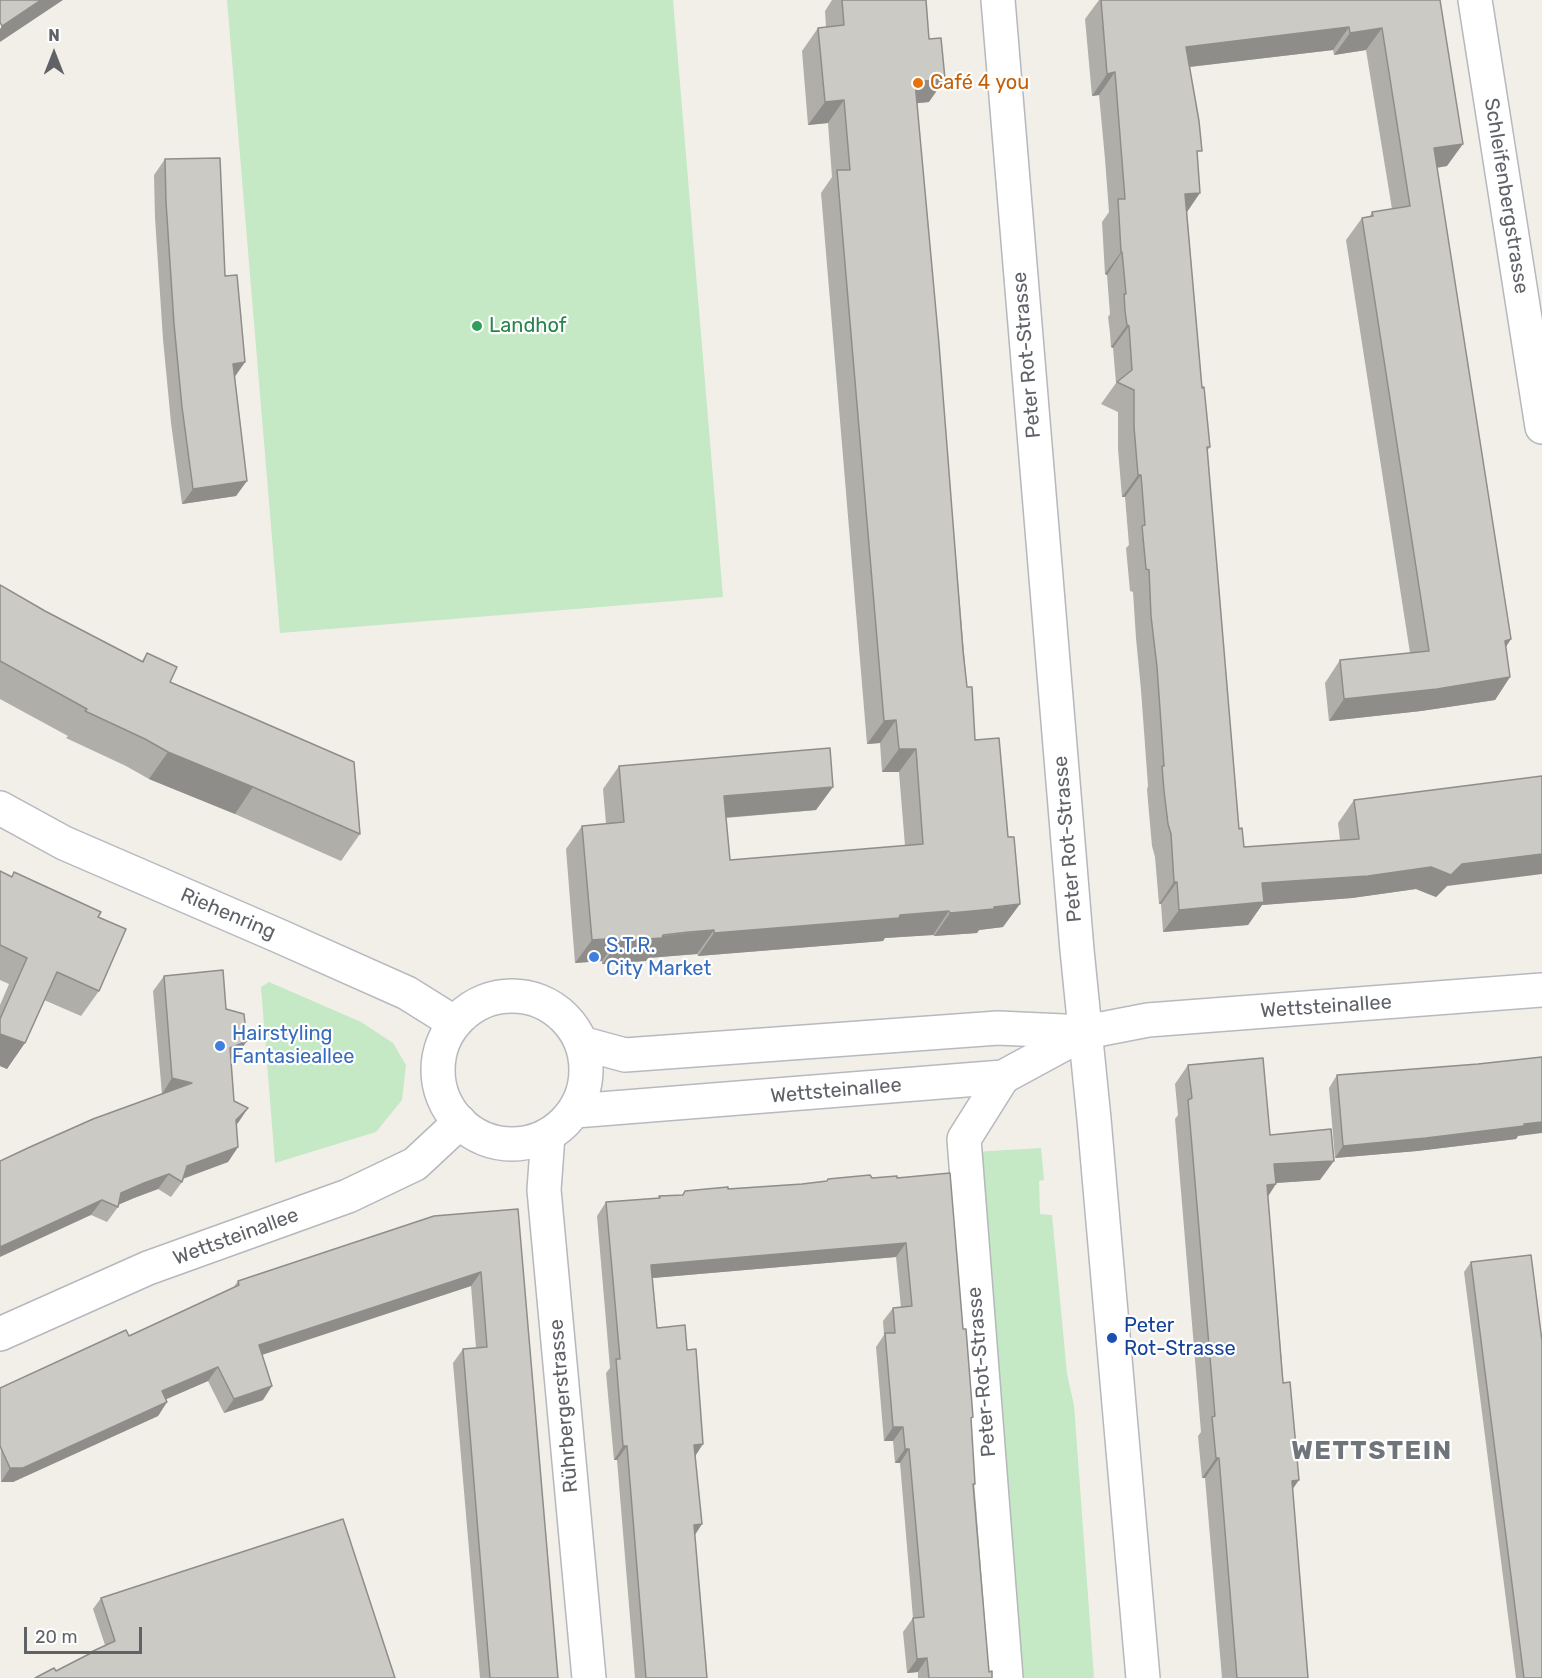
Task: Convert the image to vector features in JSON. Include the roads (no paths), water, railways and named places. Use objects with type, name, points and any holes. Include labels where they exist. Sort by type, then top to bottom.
[{"type":"street","name":"Peter Rot-Strasse","points":[[998,0],[1077,950],[1143,1678]]},
{"type":"street","name":"Schleifenbergstrasse","points":[[1475,0],[1542,427]]},
{"type":"street","name":"Riehenring","points":[[0,808],[64,843],[407,993],[455,1023]]},
{"type":"street","name":"Wettsteinallee","points":[[581,1043],[625,1055],[998,1028],[1086,1032],[1148,1020],[1453,998],[1538,989]]},
{"type":"street","points":[[500,997],[526,997],[545,1005],[574,1027],[581,1043],[586,1064],[584,1088],[574,1111],[562,1126],[548,1135],[527,1143],[502,1144],[480,1137],[460,1122],[448,1109],[441,1096],[438,1061],[444,1041],[455,1023],[472,1008],[500,997]]},
{"type":"street","name":"Wettsteinallee","points":[[574,1111],[1003,1077],[1086,1032]]},
{"type":"street","name":"Peter-Rot-Strasse","points":[[1003,1077],[964,1139],[1006,1678]]},
{"type":"street","name":"Wettsteinallee","points":[[0,1334],[148,1268],[348,1196],[416,1164],[460,1122]]},
{"type":"street","name":"Rührbergerstrasse","points":[[548,1135],[543,1190],[589,1678]]},
{"type":"place","name":"Café 4 you","points":[[918,83]]},
{"type":"place","name":"Landhof","points":[[477,326]]},
{"type":"place","name":"S.T.R. City Market","points":[[594,957]]},
{"type":"place","name":"Hairstyling Fantasieallee","points":[[220,1046]]},
{"type":"place","name":"Peter Rot-Strasse","points":[[1112,1338]]},
{"type":"district","name":"WETTSTEIN","points":[[1372,1451]]}]
